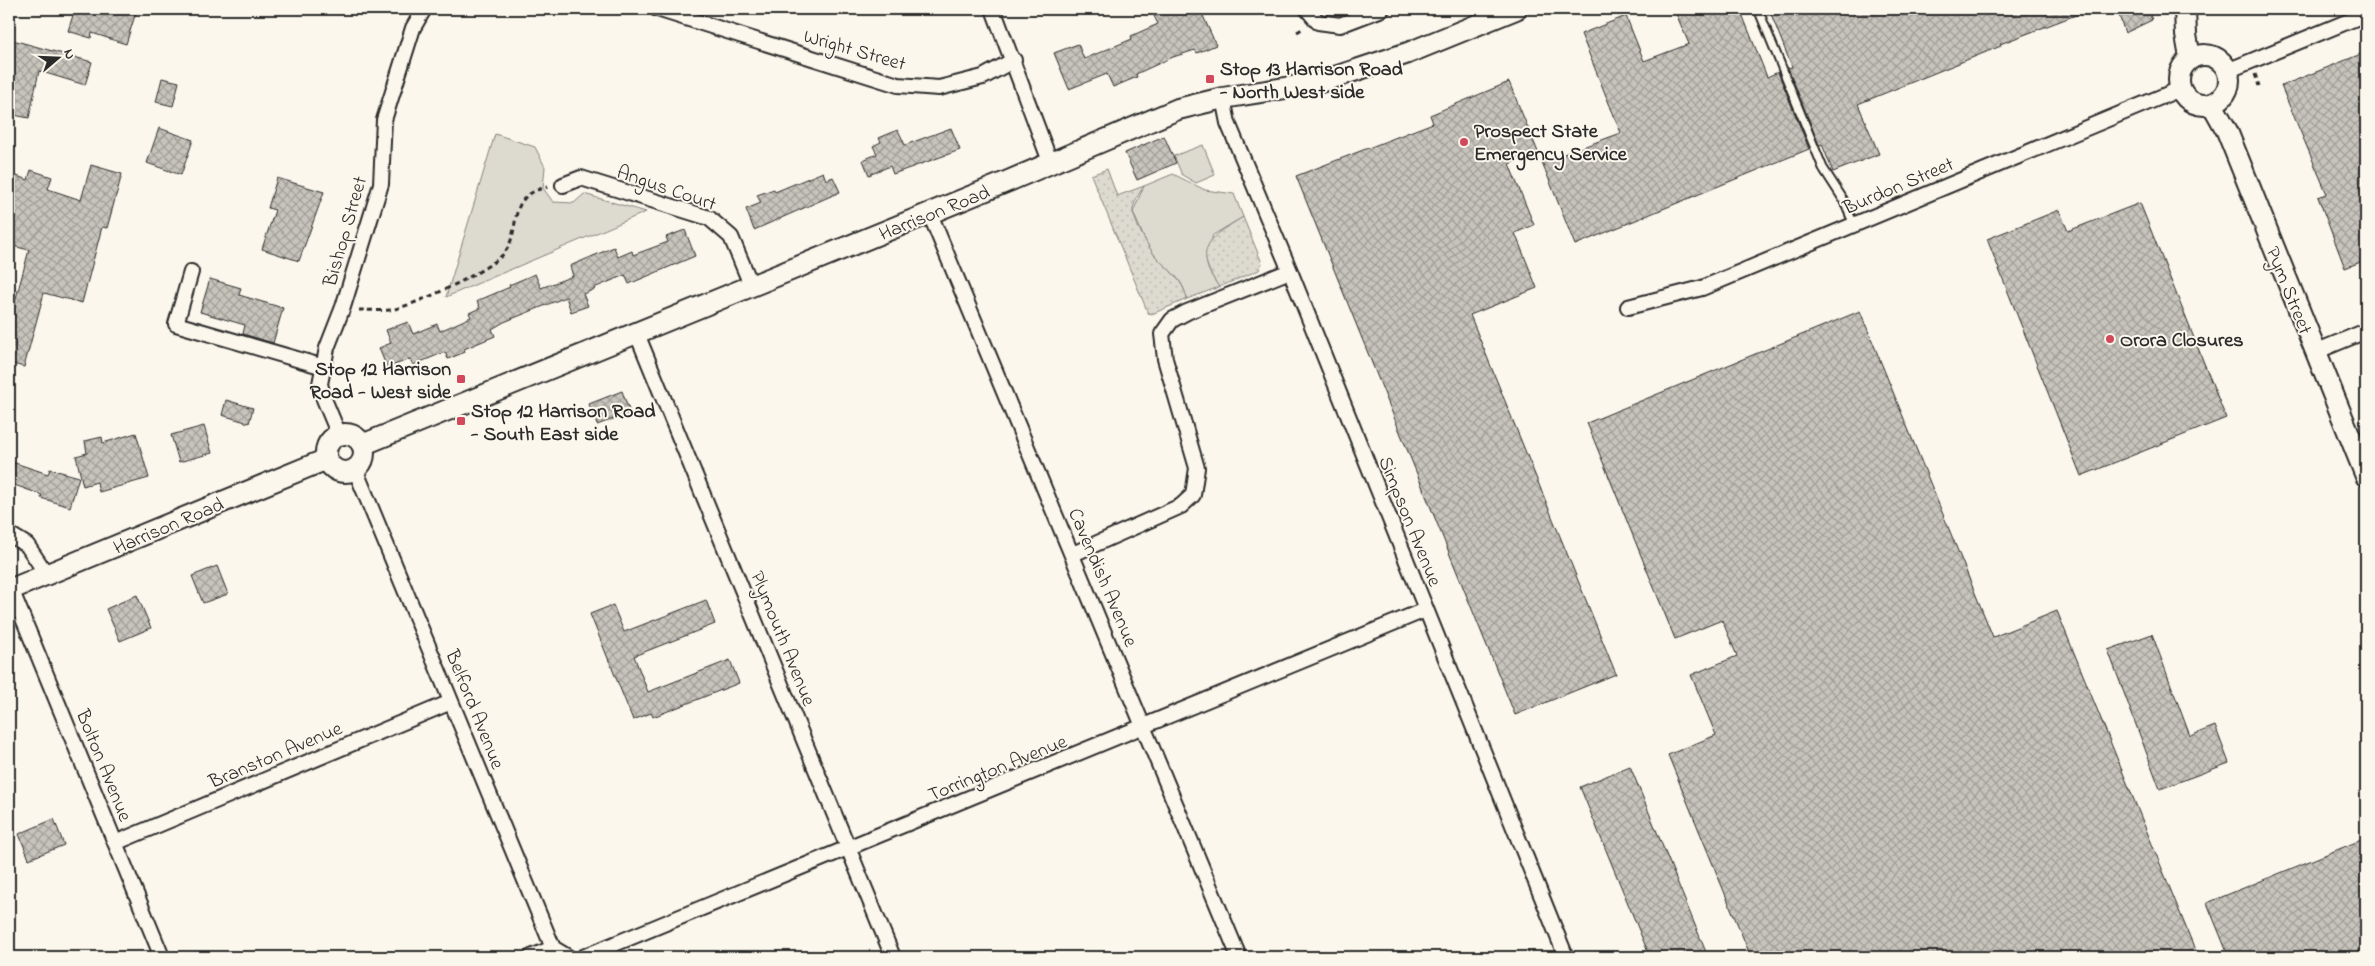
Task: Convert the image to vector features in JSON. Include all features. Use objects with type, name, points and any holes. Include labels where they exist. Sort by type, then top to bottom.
[{"type":"street","name":"Bishop Street","points":[[339,435],[320,384],[327,348],[343,307],[381,184],[384,120],[413,28],[424,9]]},
{"type":"street","name":"Wright Street","points":[[657,9],[898,85],[939,88],[983,77],[1014,60]]},
{"type":"street","points":[[992,9],[1014,60],[1051,164]]},
{"type":"street","points":[[1307,9],[1318,22],[1340,26],[1382,9]]},
{"type":"street","name":"Harrison Road","points":[[362,444],[930,214],[1178,109],[1223,98],[1318,83],[1408,53],[1516,9]]},
{"type":"street","points":[[2185,9],[2186,35],[2190,58]]},
{"type":"street","points":[[2227,71],[2366,14]]},
{"type":"street","points":[[2197,55],[2210,55],[2220,60],[2227,71],[2229,82],[2226,92],[2212,104],[2199,105],[2191,102],[2180,89],[2179,74],[2184,63],[2190,58],[2197,55]]},
{"type":"street","name":"Burdon Street","points":[[1628,307],[1702,288],[2180,89]]},
{"type":"street","name":"Simpson Avenue","points":[[1223,98],[1228,123],[1290,271],[1566,957]]},
{"type":"street","name":"Pym Street","points":[[2212,104],[2227,131],[2366,476]]},
{"type":"street","name":"Angus Court","points":[[563,184],[581,178],[709,218],[731,237],[752,287]]},
{"type":"street","name":"Cavendish Avenue","points":[[930,214],[1145,727],[1239,957]]},
{"type":"street","points":[[1073,554],[1181,506],[1193,495],[1197,468],[1165,359],[1162,334],[1172,320],[1187,312],[1290,271]]},
{"type":"street","points":[[192,272],[176,324],[324,367]]},
{"type":"street","points":[[2315,352],[2366,331]]},
{"type":"street","name":"Plymouth Avenue","points":[[637,334],[893,957]]},
{"type":"street","points":[[339,435],[352,436],[362,444],[363,458],[355,469],[347,472],[338,471],[331,466],[327,459],[328,444],[339,435]]},
{"type":"street","name":"Harrison Road","points":[[10,589],[327,459]]},
{"type":"street","name":"Belford Avenue","points":[[355,469],[553,948]]},
{"type":"street","points":[[9,534],[27,544],[47,575]]},
{"type":"street","name":"Bolton Avenue","points":[[10,589],[162,957]]},
{"type":"street","name":"Torrington Avenue","points":[[583,957],[1425,610]]},
{"type":"street","name":"Branston Avenue","points":[[115,843],[451,702]]},
{"type":"street","points":[[531,957],[553,948],[568,957]]},
{"type":"lane","points":[[1758,9],[1823,168],[1842,199],[1854,225]]},
{"type":"path","points":[[343,307],[390,310],[413,304],[492,265],[506,251],[520,204],[525,197],[543,188],[563,184]]},
{"type":"shaded area","points":[[495,134],[535,147],[545,167],[543,188],[553,202],[574,203],[584,194],[646,212],[446,297]]},
{"type":"shaded area","points":[[1203,145],[1215,175],[1196,183],[1182,175],[1174,156]]},
{"type":"shaded area","points":[[1107,169],[1117,196],[1144,186],[1133,208],[1136,222],[1155,255],[1172,272],[1183,287],[1187,299],[1152,314],[1148,313],[1091,175]]},
{"type":"shaded area","points":[[1173,174],[1205,190],[1234,194],[1243,217],[1213,235],[1207,262],[1210,272],[1219,287],[1187,299],[1179,280],[1149,247],[1133,212],[1144,186]]},
{"type":"shaded area","points":[[1243,217],[1262,263],[1259,270],[1219,287],[1207,263],[1206,253],[1208,245],[1221,231]]},
{"type":"building","points":[[75,9],[137,9],[126,44],[92,33],[91,38],[68,31]]},
{"type":"building","points":[[1171,9],[1200,9],[1216,45],[1197,53],[1195,50],[1173,57],[1136,74],[1137,77],[1113,87],[1107,74],[1069,89],[1054,53],[1078,44],[1084,59],[1132,39],[1131,36],[1158,24],[1154,16]]},
{"type":"building","points":[[1674,9],[1740,9],[1767,77],[1778,72],[1809,149],[1575,245],[1542,162],[1621,133],[1581,34],[1626,16],[1644,61],[1689,44]]},
{"type":"building","points":[[1769,9],[2089,10],[2000,44],[2001,46],[1858,104],[1879,154],[1833,172],[1822,144],[1819,145],[1788,68],[1792,67]]},
{"type":"building","points":[[2117,9],[2148,9],[2152,20],[2125,33]]},
{"type":"building","points":[[9,39],[92,62],[85,85],[39,71],[29,118],[9,114]]},
{"type":"building","points":[[2366,52],[2366,260],[2345,268],[2318,197],[2327,194],[2281,86]]},
{"type":"building","points":[[162,78],[179,82],[173,106],[156,102]]},
{"type":"building","points":[[1509,82],[1538,152],[1509,164],[1534,225],[1515,233],[1537,288],[1470,315],[1616,674],[1515,715],[1296,176],[1433,123],[1430,115]]},
{"type":"building","points":[[159,128],[193,140],[181,175],[147,163]]},
{"type":"building","points":[[951,128],[960,150],[893,174],[890,166],[869,175],[863,160],[877,154],[873,146],[881,142],[879,138],[898,130],[905,145]]},
{"type":"building","points":[[1164,136],[1176,163],[1137,180],[1125,153]]},
{"type":"building","points":[[91,165],[122,174],[107,228],[102,227],[82,303],[44,293],[24,367],[9,363],[9,324],[29,250],[9,245],[9,181],[11,174],[28,180],[31,170],[52,177],[48,189],[81,200]]},
{"type":"building","points":[[823,172],[826,180],[833,177],[840,192],[754,230],[746,209],[761,203],[757,195],[774,189],[775,192]]},
{"type":"building","points":[[277,178],[324,192],[299,261],[262,249],[275,210],[268,208]]},
{"type":"building","name":"Orora Closures","points":[[2140,203],[2226,418],[2081,476],[1987,239],[2059,210],[2068,231]]},
{"type":"building","points":[[685,230],[695,256],[629,284],[625,275],[594,288],[583,294],[588,306],[571,312],[566,297],[504,322],[492,329],[495,336],[464,349],[465,352],[448,359],[445,352],[413,365],[410,359],[387,368],[379,348],[391,343],[386,330],[408,322],[413,334],[437,324],[440,331],[471,317],[469,313],[480,308],[477,301],[535,274],[541,288],[573,276],[570,266],[614,247],[618,257],[632,251],[633,255],[668,242],[666,237]]},
{"type":"building","points":[[210,279],[241,288],[239,295],[283,308],[273,343],[243,334],[245,325],[200,312]]},
{"type":"building","points":[[1860,311],[1993,637],[2057,611],[2198,957],[1751,957],[1668,755],[1716,735],[1691,675],[1737,656],[1722,620],[1675,639],[1587,423]]},
{"type":"building","points":[[622,391],[630,413],[597,425],[589,404]]},
{"type":"building","points":[[226,400],[253,408],[249,423],[222,415]]},
{"type":"building","points":[[204,426],[212,453],[179,462],[171,435]]},
{"type":"building","points":[[136,433],[149,478],[99,492],[97,482],[83,486],[76,456],[87,453],[85,441],[102,437],[103,443]]},
{"type":"building","points":[[9,461],[48,474],[50,469],[79,477],[70,507],[41,498],[42,495],[9,483]]},
{"type":"building","points":[[217,566],[228,594],[203,603],[192,576]]},
{"type":"building","points":[[137,595],[151,628],[120,641],[106,609]]},
{"type":"building","points":[[706,600],[715,624],[634,656],[648,692],[730,660],[739,683],[653,717],[651,713],[633,720],[590,614],[613,605],[624,632]]},
{"type":"building","points":[[2152,634],[2190,736],[2215,726],[2229,763],[2160,789],[2108,650]]},
{"type":"building","points":[[1630,766],[1708,957],[1650,957],[1580,787]]},
{"type":"building","points":[[54,819],[64,845],[29,859],[19,834]]},
{"type":"building","points":[[2366,838],[2366,957],[2229,957],[2207,903]]},
{"type":"place","name":"Stop 13 Harrison Road - North West side","points":[[1210,79]]},
{"type":"place","name":"Prospect State Emergency Service","points":[[1464,142]]},
{"type":"place","name":"Orora Closures","points":[[2110,339]]},
{"type":"place","name":"Stop 12 Harrison Road - West side","points":[[461,379]]},
{"type":"place","name":"Stop 12 Harrison Road - South East side","points":[[461,421]]}]
